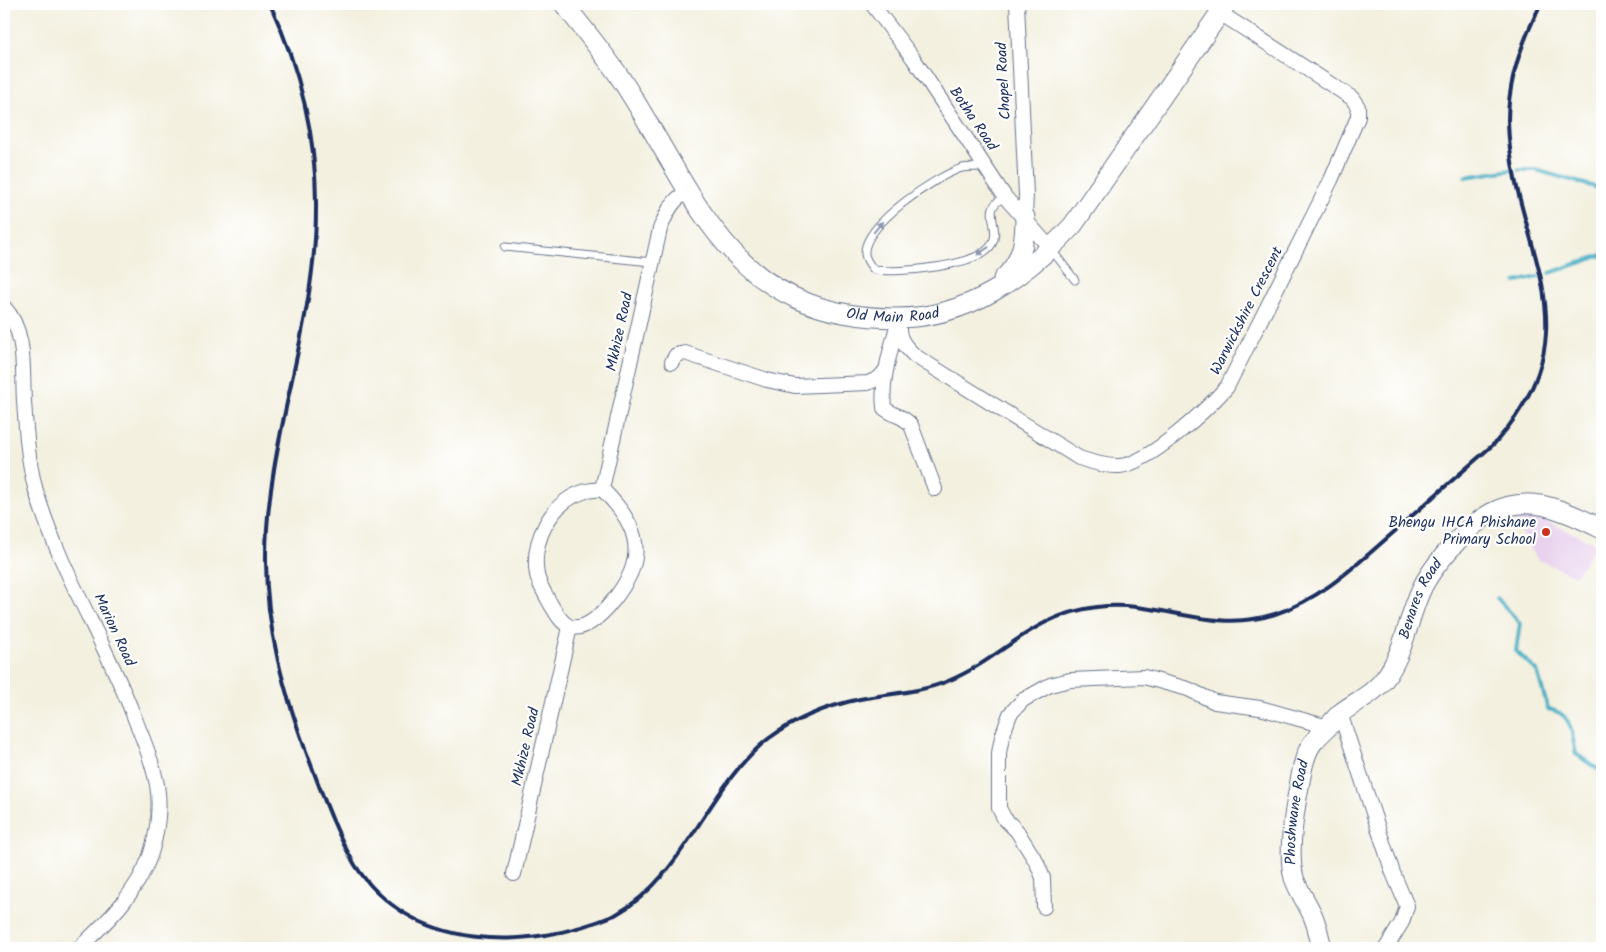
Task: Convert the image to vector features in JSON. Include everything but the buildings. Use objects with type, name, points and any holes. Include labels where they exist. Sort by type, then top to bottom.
[{"type":"main road","name":"Old Main Road","points":[[564,4],[621,80],[705,220],[725,244],[754,272],[776,287],[827,309],[878,318],[922,317],[983,299],[1022,274],[1051,249],[1073,225],[1223,8]]},
{"type":"main road","points":[[983,299],[1010,272],[1019,259],[1023,248],[1025,218]]},
{"type":"main road","name":"Benares Road","points":[[1334,720],[1358,703],[1384,679],[1396,662],[1422,588],[1445,554],[1479,519],[1504,506],[1520,503],[1544,506],[1574,515],[1602,529]]},
{"type":"main road","name":"Phoshwane Road","points":[[1322,948],[1312,912],[1295,881],[1291,865],[1291,846],[1304,766],[1309,748],[1314,738],[1334,720]]},
{"type":"street","name":"Botha Road","points":[[872,4],[913,58],[1005,196],[1051,249]]},
{"type":"street","name":"Chapel Road","points":[[1017,4],[1026,195],[1025,218]]},
{"type":"street","name":"Warwickshire Crescent","points":[[900,318],[897,329],[899,337],[915,356],[1079,458],[1119,466],[1136,462],[1206,409],[1227,386],[1331,180],[1358,117],[1358,107],[1352,98],[1223,8]]},
{"type":"street","name":"Mkhize Road","points":[[602,489],[651,262],[660,229],[670,206],[688,191]]},
{"type":"street","name":"Marion Road","points":[[4,307],[19,333],[28,448],[36,490],[57,547],[129,703],[151,761],[157,786],[155,833],[149,857],[130,894],[88,946]]},
{"type":"street","points":[[900,318],[886,371],[882,394],[884,408],[890,413],[905,418],[911,425],[935,489]]},
{"type":"street","points":[[672,362],[676,354],[685,353],[767,380],[794,386],[868,383],[880,378],[886,371]]},
{"type":"street","points":[[602,489],[618,506],[628,522],[636,541],[637,552],[632,570],[622,591],[604,612],[585,625],[575,628],[570,627],[557,615],[544,593],[537,576],[537,547],[547,520],[565,503],[583,492],[602,489]]},
{"type":"street","name":"Mkhize Road","points":[[514,874],[570,627]]},
{"type":"street","points":[[1044,907],[1043,878],[1037,863],[1018,831],[1004,818],[999,808],[999,753],[1010,714],[1023,700],[1050,684],[1070,680],[1144,676],[1188,688],[1215,702],[1334,720],[1407,906],[1402,922],[1386,948]]},
{"type":"lane","points":[[986,167],[963,168],[944,176],[892,210],[868,241],[864,252],[867,262],[874,270],[886,272],[929,270],[970,258],[986,251],[992,244],[994,237],[992,208],[995,203],[1005,196]]},
{"type":"lane","points":[[505,247],[651,262]]},
{"type":"lane","points":[[1051,249],[1075,280]]},
{"type":"shaded area","name":"Bhengu IHCA Phishane Primary School","points":[[1522,510],[1596,544],[1575,576],[1537,559],[1514,521]]},
{"type":"waterway","points":[[1465,177],[1511,170]]},
{"type":"waterway","points":[[1519,170],[1536,170],[1602,189]]},
{"type":"waterway","points":[[1550,273],[1602,255]]},
{"type":"waterway","points":[[1516,282],[1538,277]]},
{"type":"waterway","points":[[1497,598],[1520,623],[1516,651],[1537,671],[1548,709],[1556,711],[1567,719],[1572,731],[1576,754],[1602,772]]},
{"type":"railway","points":[[270,4],[290,53],[305,104],[316,183],[314,254],[308,297],[282,425],[268,511],[266,554],[269,608],[284,686],[301,737],[336,827],[355,865],[379,894],[407,915],[439,929],[473,936],[509,938],[545,935],[581,927],[615,915],[640,898],[660,878],[678,855],[746,759],[768,739],[800,719],[848,702],[915,690],[948,681],[968,672],[1035,628],[1074,612],[1097,607],[1120,606],[1228,621],[1275,614],[1324,590],[1352,568],[1495,443],[1526,400],[1542,360],[1546,321],[1542,284],[1512,165],[1508,120],[1511,90],[1518,60],[1528,31],[1541,4]]},
{"type":"place","name":"Bhengu IHCA Phishane Primary School","points":[[1546,532]]}]
